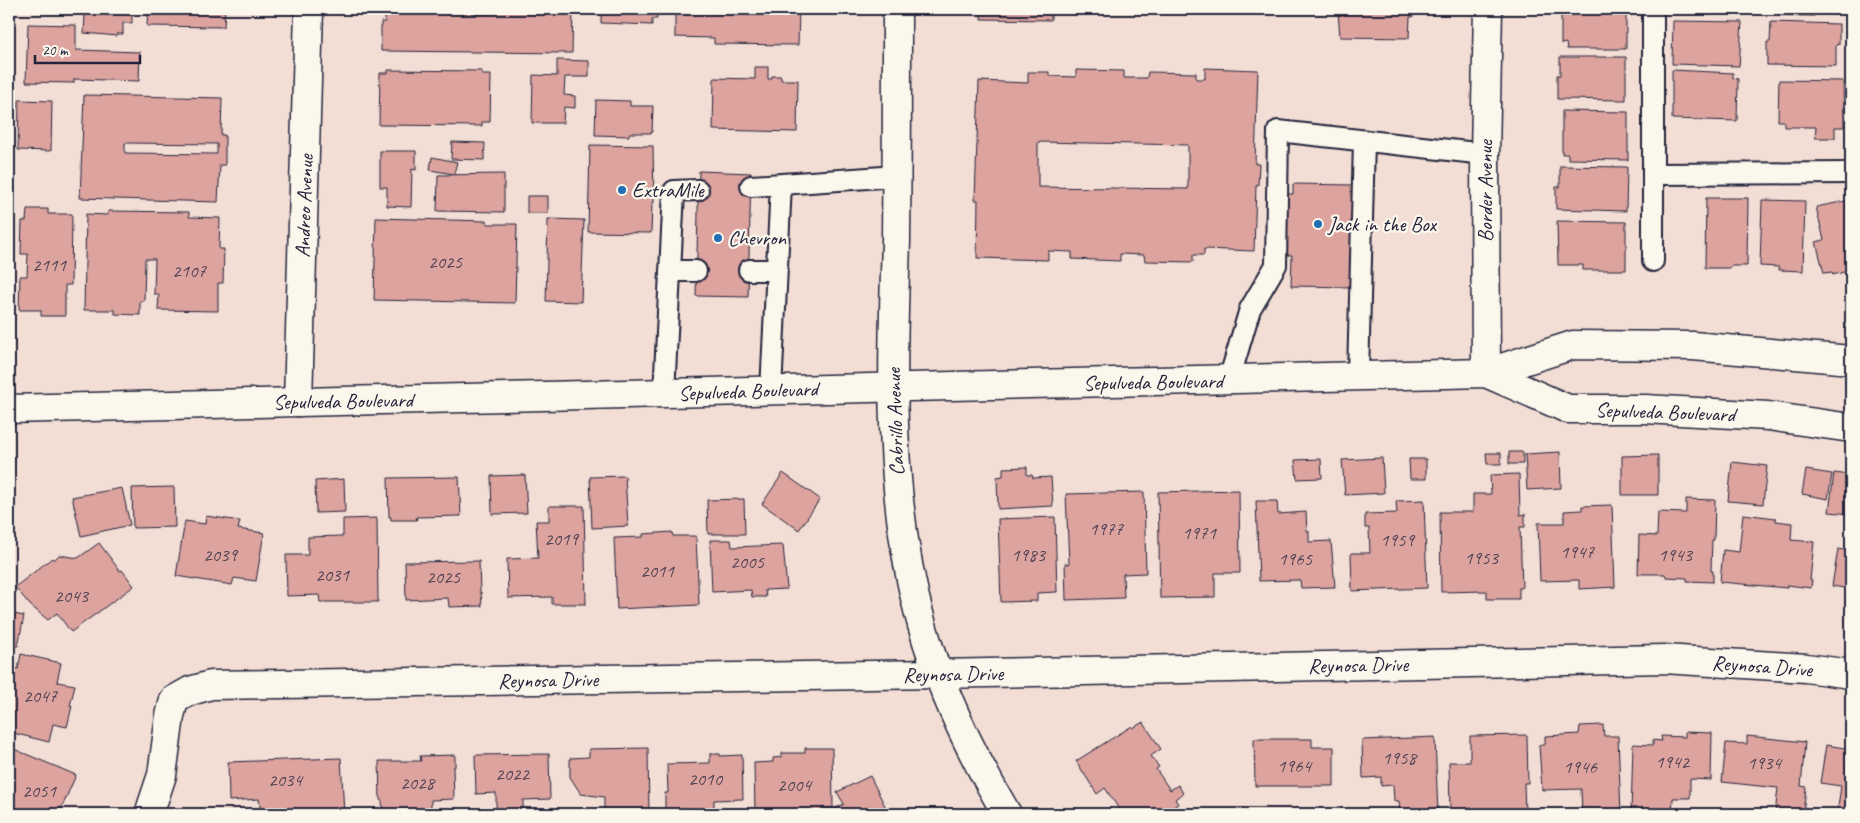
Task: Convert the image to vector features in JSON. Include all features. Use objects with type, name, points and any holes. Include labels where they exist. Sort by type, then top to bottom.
[{"type":"street","name":"Andreo Avenue","points":[[298,402],[309,9]]},
{"type":"street","name":"Cabrillo Avenue","points":[[897,9],[897,176],[893,388],[897,491],[910,575],[922,625],[938,674],[976,761],[1007,814]]},
{"type":"street","name":"Border Avenue","points":[[1486,373],[1485,154],[1488,9]]},
{"type":"street","name":"Sepulveda Boulevard","points":[[9,409],[1486,373],[1573,345],[1693,346],[1851,360]]},
{"type":"street","name":"Sepulveda Boulevard","points":[[1486,373],[1568,409],[1645,409],[1768,416],[1851,428]]},
{"type":"street","name":"Reynosa Drive","points":[[149,814],[162,775],[174,700],[190,691],[211,685],[938,674],[1664,658],[1806,668],[1851,674]]},
{"type":"lane","points":[[1653,9],[1653,261]]},
{"type":"lane","points":[[1229,380],[1250,309],[1276,265],[1278,131],[1485,154]]},
{"type":"lane","points":[[1358,376],[1364,141]]},
{"type":"lane","points":[[1653,174],[1851,173]]},
{"type":"lane","points":[[751,186],[897,176]]},
{"type":"lane","points":[[771,391],[781,184]]},
{"type":"lane","points":[[664,394],[674,191],[698,190]]},
{"type":"lane","points":[[749,270],[777,270]]},
{"type":"lane","points":[[670,271],[696,271]]},
{"type":"building","points":[[82,9],[132,9],[132,23],[123,23],[123,34],[117,34],[117,36],[84,33],[85,15],[82,15]]},
{"type":"building","points":[[148,9],[225,9],[224,27],[147,26]]},
{"type":"building","points":[[385,9],[471,9],[471,14],[490,13],[490,9],[573,9],[572,53],[381,51],[381,22],[385,22]]},
{"type":"building","points":[[601,9],[657,9],[657,19],[652,19],[652,25],[601,23]]},
{"type":"building","points":[[675,9],[799,9],[798,45],[714,44],[714,38],[675,37]]},
{"type":"building","points":[[981,9],[1051,9],[1051,20],[981,19]]},
{"type":"building","points":[[1340,9],[1413,9],[1413,17],[1410,17],[1409,38],[1340,37],[1338,12]]},
{"type":"building","points":[[1561,9],[1626,9],[1626,49],[1567,49],[1566,43],[1561,44]]},
{"type":"building","points":[[1691,9],[1737,9],[1737,10]]},
{"type":"building","points":[[1763,9],[1832,9],[1832,12],[1814,11],[1814,16],[1779,15],[1780,11]]},
{"type":"building","points":[[1673,21],[1742,22],[1739,66],[1672,64]]},
{"type":"building","points":[[1771,22],[1839,24],[1836,66],[1767,65],[1767,42],[1770,42]]},
{"type":"building","points":[[28,24],[76,25],[76,50],[140,52],[139,81],[74,79],[74,83],[26,82]]},
{"type":"building","points":[[1560,57],[1626,57],[1626,100],[1557,99],[1557,75],[1560,75]]},
{"type":"building","points":[[557,60],[589,61],[589,77],[565,77],[564,95],[575,96],[575,108],[564,107],[563,123],[532,123],[533,75],[557,76]]},
{"type":"building","points":[[755,67],[768,67],[768,79],[772,79],[772,76],[781,76],[781,80],[798,80],[797,132],[713,130],[714,78],[755,79]]},
{"type":"building","points":[[1205,68],[1258,70],[1255,164],[1259,164],[1258,185],[1256,185],[1254,251],[1204,249],[1204,255],[1193,255],[1193,262],[1145,261],[1144,255],[1120,254],[1120,261],[1072,259],[1072,252],[1048,251],[1048,260],[977,258],[978,200],[975,200],[979,81],[1028,83],[1028,72],[1049,72],[1049,76],[1076,77],[1076,70],[1124,71],[1124,78],[1147,78],[1148,72],[1196,73],[1196,79],[1205,79]],"holes":[[[1038,142],[1188,145],[1188,189],[1038,187]]]},
{"type":"building","points":[[388,70],[482,71],[482,75],[491,75],[490,122],[482,122],[482,126],[379,125],[380,73],[388,73]]},
{"type":"building","points":[[1672,70],[1733,73],[1733,78],[1738,79],[1737,121],[1672,119]]},
{"type":"building","points":[[1779,80],[1843,81],[1844,127],[1835,127],[1835,138],[1815,138],[1816,127],[1784,127],[1784,121],[1778,121]]},
{"type":"building","points":[[84,95],[222,98],[221,135],[225,135],[225,165],[220,165],[218,202],[80,198]],"holes":[[[125,143],[217,144],[217,154],[125,153]]]},
{"type":"building","points":[[19,100],[52,101],[51,151],[18,150]]},
{"type":"building","points":[[596,100],[630,101],[630,106],[653,106],[652,133],[629,133],[629,136],[595,135]]},
{"type":"building","points":[[1562,111],[1628,112],[1628,160],[1568,159],[1568,154],[1562,154]]},
{"type":"building","points":[[452,142],[485,143],[484,160],[451,159]]},
{"type":"building","name":"ExtraMile","points":[[590,145],[653,146],[654,203],[652,203],[651,233],[588,232]]},
{"type":"building","points":[[380,151],[416,151],[416,170],[412,169],[411,207],[387,206],[387,187],[380,187]]},
{"type":"building","points":[[432,157],[457,162],[454,174],[430,170]]},
{"type":"building","points":[[1560,166],[1627,167],[1626,211],[1556,209],[1556,187],[1560,187]]},
{"type":"building","points":[[699,171],[751,173],[748,297],[696,296]]},
{"type":"building","points":[[504,174],[504,212],[437,211],[438,175]]},
{"type":"building","name":"Jack in the Box","points":[[1293,184],[1353,185],[1351,287],[1291,286],[1292,255],[1283,255],[1284,194],[1293,194]]},
{"type":"building","points":[[527,196],[548,196],[548,213],[527,213]]},
{"type":"building","points":[[1706,198],[1748,198],[1747,266],[1705,268]]},
{"type":"building","points":[[1762,200],[1805,201],[1803,271],[1779,270],[1779,267],[1760,266]]},
{"type":"building","points":[[1851,200],[1851,270],[1833,275],[1832,272],[1824,273],[1816,242],[1824,240],[1816,207]]},
{"type":"building","points":[[27,209],[48,209],[48,214],[72,214],[71,285],[65,285],[65,316],[41,316],[41,310],[19,310],[20,276],[27,276],[28,254],[21,254],[22,221],[26,221]]},
{"type":"building","points":[[108,211],[189,212],[189,217],[220,218],[219,249],[224,249],[223,283],[218,283],[218,311],[158,310],[159,294],[154,294],[155,259],[145,259],[144,301],[140,301],[140,315],[115,314],[115,310],[84,310],[86,214],[108,215]]},
{"type":"building","points":[[376,218],[487,221],[487,224],[517,224],[515,303],[374,300]]},
{"type":"building","points":[[548,219],[584,220],[581,302],[546,301]]},
{"type":"building","points":[[1557,221],[1626,222],[1626,270],[1583,270],[1583,265],[1558,265]]},
{"type":"building","points":[[1509,452],[1523,452],[1523,464],[1509,464]]},
{"type":"building","points":[[1560,452],[1561,488],[1527,490],[1525,454]]},
{"type":"building","points":[[1486,453],[1501,453],[1501,464],[1487,464]]},
{"type":"building","points":[[1658,455],[1658,495],[1622,495],[1622,456]]},
{"type":"building","points":[[1382,458],[1384,493],[1345,495],[1342,460]]},
{"type":"building","points":[[1321,459],[1322,478],[1297,479],[1295,460]]},
{"type":"building","points":[[1409,459],[1426,459],[1426,479],[1410,479]]},
{"type":"building","points":[[1732,462],[1767,466],[1763,504],[1728,501]]},
{"type":"building","points":[[1027,467],[1027,475],[1032,475],[1033,478],[1051,477],[1053,506],[998,509],[997,477],[1003,476],[1003,468]]},
{"type":"building","points":[[1806,470],[1832,474],[1828,499],[1802,494]]},
{"type":"building","points":[[783,473],[820,499],[799,530],[762,504]]},
{"type":"building","points":[[1834,473],[1851,475],[1851,514],[1829,512]]},
{"type":"building","points":[[1519,474],[1520,515],[1525,514],[1525,527],[1520,527],[1522,588],[1519,588],[1519,599],[1487,599],[1487,591],[1441,592],[1440,512],[1473,512],[1473,494],[1491,494],[1490,475]]},
{"type":"building","points":[[525,475],[527,513],[492,514],[491,476]]},
{"type":"building","points":[[625,476],[628,526],[592,528],[590,477]]},
{"type":"building","points":[[459,477],[461,516],[416,517],[417,520],[391,520],[391,517],[389,517],[388,478]]},
{"type":"building","points":[[344,479],[345,512],[316,513],[315,481]]},
{"type":"building","points":[[174,487],[175,527],[133,528],[132,488]]},
{"type":"building","points":[[122,488],[130,525],[81,536],[72,497]]},
{"type":"building","points":[[1239,490],[1240,573],[1215,573],[1215,597],[1160,598],[1158,492]]},
{"type":"building","points":[[1144,492],[1146,573],[1123,574],[1124,598],[1066,600],[1065,563],[1069,564],[1066,494]]},
{"type":"building","points":[[744,499],[745,534],[708,534],[707,500]]},
{"type":"building","points":[[1686,499],[1715,500],[1711,571],[1713,571],[1713,582],[1687,581],[1687,578],[1666,577],[1665,574],[1638,574],[1639,535],[1657,536],[1658,512],[1686,513]]},
{"type":"building","points":[[1424,500],[1427,588],[1352,591],[1351,553],[1370,553],[1369,528],[1365,528],[1365,514],[1397,513],[1396,501]]},
{"type":"building","points":[[1256,501],[1277,501],[1278,514],[1306,512],[1309,542],[1331,541],[1335,587],[1301,588],[1300,580],[1259,581]]},
{"type":"building","points":[[1612,505],[1615,587],[1579,589],[1579,580],[1540,581],[1538,523],[1564,523],[1564,511],[1582,510],[1582,506]]},
{"type":"building","points":[[549,506],[584,506],[586,604],[552,604],[552,597],[508,598],[507,559],[538,558],[536,521],[549,521]]},
{"type":"building","points":[[1743,514],[1776,518],[1776,521],[1792,523],[1791,540],[1814,542],[1810,580],[1812,580],[1811,588],[1787,585],[1787,588],[1720,582],[1723,550],[1739,552]]},
{"type":"building","points":[[206,516],[240,521],[238,529],[264,533],[256,581],[234,578],[232,585],[176,576],[185,521],[205,524]]},
{"type":"building","points":[[1055,517],[1057,592],[1037,593],[1037,601],[1001,602],[998,519]]},
{"type":"building","points":[[377,518],[378,602],[320,602],[319,595],[287,596],[286,555],[308,555],[308,537],[343,536],[343,519]]},
{"type":"building","points":[[672,532],[673,536],[696,536],[699,605],[617,609],[614,538],[643,537],[643,534]]},
{"type":"building","points":[[710,540],[731,540],[732,547],[783,545],[787,589],[765,590],[766,597],[752,597],[751,590],[712,592]]},
{"type":"building","points":[[99,543],[134,586],[71,632],[57,613],[48,620],[30,605],[15,587],[52,558],[54,560],[59,555],[78,558]]},
{"type":"building","points":[[1838,549],[1851,551],[1851,589],[1832,586]]},
{"type":"building","points":[[479,561],[482,606],[449,607],[448,598],[406,600],[405,562]]},
{"type":"building","points":[[9,613],[24,616],[18,646],[9,645]]},
{"type":"building","points":[[21,654],[61,663],[57,682],[75,685],[67,727],[53,724],[49,742],[9,732],[9,667],[18,669]]},
{"type":"building","points":[[1143,722],[1161,749],[1151,756],[1159,767],[1156,769],[1170,790],[1178,785],[1183,793],[1175,799],[1178,804],[1163,814],[1116,814],[1115,812],[1119,809],[1105,788],[1097,794],[1076,761],[1132,726],[1133,728]]},
{"type":"building","points":[[1603,725],[1604,736],[1618,736],[1621,814],[1582,814],[1581,789],[1542,790],[1539,745],[1545,745],[1545,736],[1579,734],[1580,726]]},
{"type":"building","points":[[1685,732],[1712,733],[1711,780],[1690,779],[1690,798],[1673,798],[1672,814],[1631,814],[1633,744],[1653,745],[1653,740],[1662,741],[1661,736],[1685,737]]},
{"type":"building","points":[[1527,735],[1528,783],[1524,783],[1525,814],[1450,814],[1449,762],[1470,762],[1470,736]]},
{"type":"building","points":[[1747,736],[1805,742],[1801,786],[1806,787],[1803,814],[1775,814],[1778,788],[1722,782],[1726,743],[1747,744]]},
{"type":"building","points":[[1435,737],[1438,814],[1400,814],[1399,801],[1394,801],[1393,785],[1381,786],[1381,777],[1363,778],[1362,740]]},
{"type":"building","points":[[1254,739],[1312,739],[1312,747],[1334,747],[1334,786],[1255,786]]},
{"type":"building","points":[[1826,745],[1851,749],[1851,814],[1837,814],[1841,786],[1820,783]]},
{"type":"building","points":[[9,747],[76,775],[59,814],[44,808],[42,814],[9,814]]},
{"type":"building","points":[[648,748],[649,814],[604,814],[604,797],[581,794],[570,777],[570,758],[589,757],[589,749]]},
{"type":"building","points":[[805,748],[832,748],[833,808],[822,808],[822,814],[755,814],[754,763],[773,762],[773,758],[782,757],[782,753],[805,753]]},
{"type":"building","points":[[549,754],[550,799],[523,800],[523,814],[496,814],[496,793],[476,794],[475,755]]},
{"type":"building","points":[[710,754],[720,754],[720,756],[742,755],[743,799],[714,800],[714,814],[665,814],[665,793],[668,793],[667,764],[710,763]]},
{"type":"building","points":[[455,755],[455,767],[453,767],[454,799],[431,800],[431,814],[383,814],[382,801],[380,800],[379,761],[421,761],[420,756]]},
{"type":"building","points":[[341,758],[344,814],[300,814],[300,812],[261,814],[259,799],[229,801],[228,762]]},
{"type":"building","points":[[870,776],[886,808],[874,814],[837,814],[834,809],[844,804],[837,792]]},
{"type":"place","name":"ExtraMile","points":[[622,190]]},
{"type":"place","name":"Jack in the Box","points":[[1318,224]]},
{"type":"place","name":"Chevron","points":[[718,238]]}]
